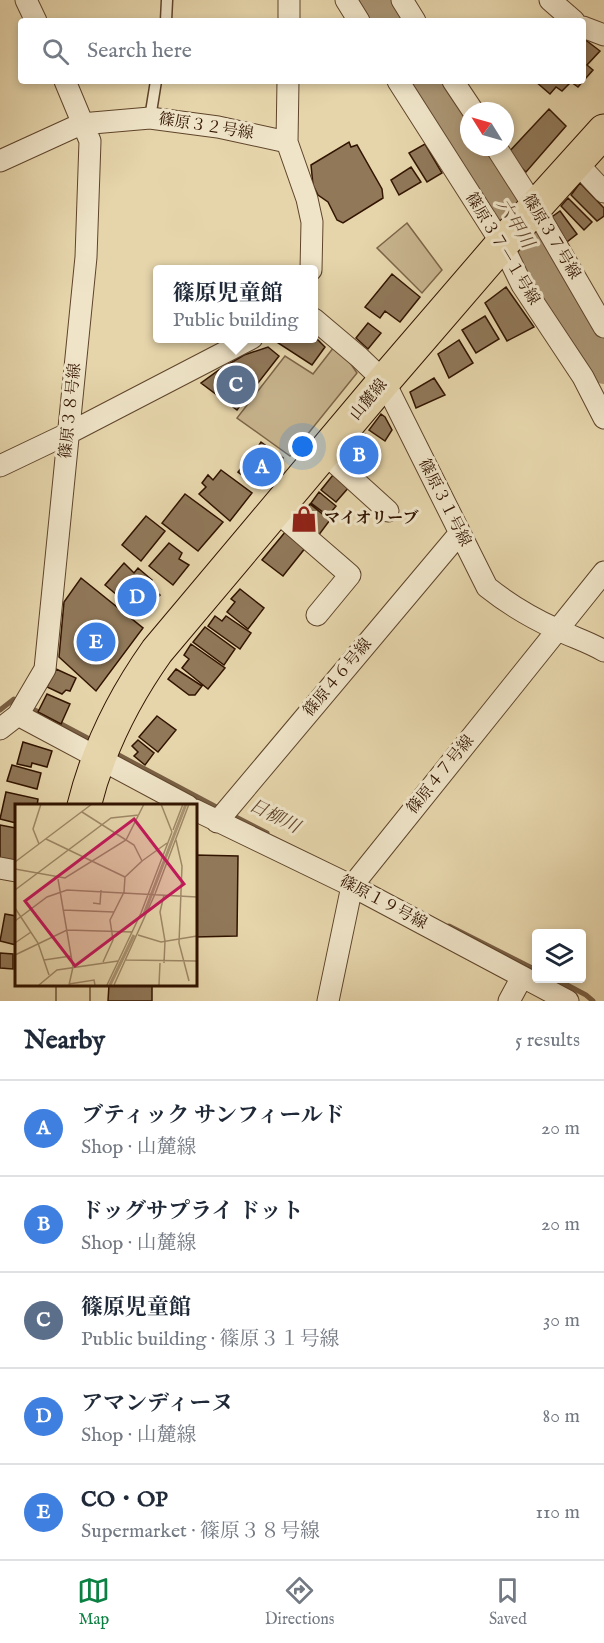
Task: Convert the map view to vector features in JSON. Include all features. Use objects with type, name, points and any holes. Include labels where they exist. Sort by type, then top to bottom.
[{"type":"main road","name":"山麓線","points":[[85,804],[98,758],[122,705],[148,664],[384,381],[502,244],[604,131]]},
{"type":"street","points":[[289,0],[289,18]]},
{"type":"street","points":[[345,0],[357,18]]},
{"type":"street","points":[[402,0],[413,18]]},
{"type":"street","points":[[550,0],[571,18]]},
{"type":"street","points":[[27,1],[35,18]]},
{"type":"street","points":[[586,28],[604,35]]},
{"type":"street","name":"篠原３８号線","points":[[0,729],[18,714],[45,669],[86,257],[90,141],[66,84]]},
{"type":"street","points":[[288,84],[287,142],[307,199],[312,222],[311,265]]},
{"type":"street","name":"篠原３７－１号線","points":[[400,84],[502,244],[522,285],[583,377],[604,418]]},
{"type":"street","points":[[455,84],[466,102]]},
{"type":"street","name":"篠原３２号線","points":[[0,160],[81,124],[150,118],[218,127],[287,142]]},
{"type":"street","name":"篠原３７号線","points":[[502,156],[535,208],[604,327]]},
{"type":"street","points":[[576,162],[604,192]]},
{"type":"street","name":"篠原３１号線","points":[[318,322],[384,381],[487,587],[498,596],[557,630],[604,651]]},
{"type":"street","points":[[0,466],[69,434],[244,343]]},
{"type":"street","points":[[324,453],[388,511]]},
{"type":"street","points":[[275,510],[350,575],[317,615]]},
{"type":"street","name":"篠原４６号線","points":[[217,821],[459,534]]},
{"type":"street","name":"篠原４７号線","points":[[328,1001],[357,880],[604,572]]},
{"type":"street","points":[[18,714],[184,804]]},
{"type":"street","name":"篠原１９号線","points":[[196,810],[357,880],[522,977],[568,1001]]},
{"type":"street","points":[[0,868],[15,872]]},
{"type":"street","points":[[509,1001],[522,977]]},
{"type":"lane","points":[[166,18],[167,0]]},
{"type":"lane","points":[[150,118],[156,84]]},
{"type":"shaded area","points":[[407,223],[442,270],[422,293],[377,248]]},
{"type":"shaded area","points":[[334,347],[342,351],[357,373],[290,456],[237,418],[285,356],[313,374]]},
{"type":"building","points":[[586,40],[600,51],[587,65],[593,70],[586,78]]},
{"type":"building","points":[[538,84],[569,84],[562,91],[556,87],[550,94]]},
{"type":"building","points":[[549,109],[566,126],[526,172],[509,156],[514,156],[514,146]]},
{"type":"building","points":[[349,142],[351,147],[357,145],[382,189],[383,198],[343,223],[337,220],[328,202],[318,195],[313,185],[311,165]]},
{"type":"building","points":[[425,144],[442,173],[427,182],[409,153]]},
{"type":"building","points":[[411,167],[421,182],[399,195],[391,180]]},
{"type":"building","points":[[580,183],[604,208],[604,216],[597,221],[571,195]]},
{"type":"building","points":[[568,198],[592,222],[584,230],[561,206]]},
{"type":"building","points":[[560,211],[577,234],[563,245],[545,222]]},
{"type":"building","points":[[392,274],[420,297],[400,322],[385,311],[380,318],[365,307]]},
{"type":"building","points":[[506,287],[534,327],[507,341],[485,303]]},
{"type":"building","points":[[485,316],[499,339],[476,353],[462,330]]},
{"type":"building","points":[[368,323],[381,333],[368,349],[356,338]]},
{"type":"building","points":[[318,340],[325,347],[312,365],[278,343],[318,343]]},
{"type":"building","points":[[459,340],[473,363],[449,378],[438,354]]},
{"type":"building","points":[[268,347],[279,356],[237,410],[201,383],[244,355]]},
{"type":"building","points":[[434,378],[445,395],[416,408],[410,392]]},
{"type":"building","points":[[381,414],[392,430],[385,441],[369,430]]},
{"type":"building","points":[[365,434],[377,444],[354,475],[341,466]]},
{"type":"building","points":[[261,442],[283,458],[259,488],[238,472],[247,461],[244,459],[249,452],[253,454]]},
{"type":"building","points":[[221,470],[252,493],[230,521],[199,494],[206,487],[202,483],[208,475],[213,480]]},
{"type":"building","points":[[333,475],[349,487],[336,502],[321,490]]},
{"type":"building","points":[[319,492],[336,506],[328,516],[311,503]]},
{"type":"building","points":[[185,494],[223,522],[198,551],[162,523]]},
{"type":"building","points":[[310,504],[330,520],[315,540],[295,523]]},
{"type":"building","points":[[146,516],[165,531],[141,561],[122,545]]},
{"type":"building","points":[[286,531],[306,547],[283,576],[262,560]]},
{"type":"building","points":[[169,543],[182,553],[179,559],[189,565],[173,585],[149,566]]},
{"type":"building","points":[[124,563],[134,573],[138,568],[152,580],[148,585],[160,595],[142,616],[105,585]]},
{"type":"building","points":[[81,578],[143,628],[96,691],[59,657],[64,602]]},
{"type":"building","points":[[240,589],[264,608],[248,629],[227,612],[235,602],[231,599]]},
{"type":"building","points":[[215,616],[222,621],[226,616],[251,633],[240,649],[208,626]]},
{"type":"building","points":[[205,627],[235,649],[224,665],[193,642]]},
{"type":"building","points":[[191,644],[225,668],[208,689],[182,668],[189,659],[184,655]]},
{"type":"building","points":[[56,669],[76,678],[70,691],[66,690],[62,694],[47,687]]},
{"type":"building","points":[[176,669],[202,686],[195,695],[189,695],[168,679]]},
{"type":"building","points":[[47,694],[70,704],[61,724],[38,712]]},
{"type":"building","points":[[157,716],[176,730],[158,752],[139,737]]},
{"type":"building","points":[[138,740],[154,753],[145,765],[134,756],[138,752],[132,746]]},
{"type":"building","points":[[23,742],[52,751],[47,767],[32,763],[31,767],[17,764]]},
{"type":"building","points":[[12,765],[41,773],[37,789],[7,781]]},
{"type":"building","points":[[6,792],[38,799],[37,804],[15,804],[15,823],[0,819]]},
{"type":"building","points":[[0,825],[15,828],[15,865],[0,861]]},
{"type":"building","points":[[196,855],[238,856],[237,936],[196,937]]},
{"type":"building","points":[[5,914],[15,916],[15,945],[0,941]]},
{"type":"building","points":[[0,953],[13,954],[13,969],[0,968]]},
{"type":"building","points":[[109,986],[152,986],[152,1001],[108,1001]]},
{"type":"waterway","name":"六甲川","points":[[374,0],[385,18]]},
{"type":"waterway","name":"六甲川","points":[[426,84],[604,368]]},
{"type":"waterway","name":"日柳川","points":[[0,710],[14,699],[20,703]]},
{"type":"waterway","name":"日柳川","points":[[29,707],[95,742]]},
{"type":"waterway","name":"日柳川","points":[[113,752],[222,810]]},
{"type":"waterway","name":"日柳川","points":[[230,814],[267,833]]},
{"type":"waterway","name":"日柳川","points":[[449,926],[532,968]]},
{"type":"waterway","name":"日柳川","points":[[563,983],[593,1001]]},
{"type":"place","name":"篠原児童館","points":[[236,385]]},
{"type":"place","name":"ドッグサプライ ドット","points":[[359,455]]},
{"type":"place","name":"ブティック サンフィールド","points":[[262,467]]},
{"type":"place","name":"マイオリーブ","points":[[304,519]]},
{"type":"place","name":"アマンディーヌ","points":[[137,597]]},
{"type":"place","name":"CO・OP","points":[[96,642]]}]
